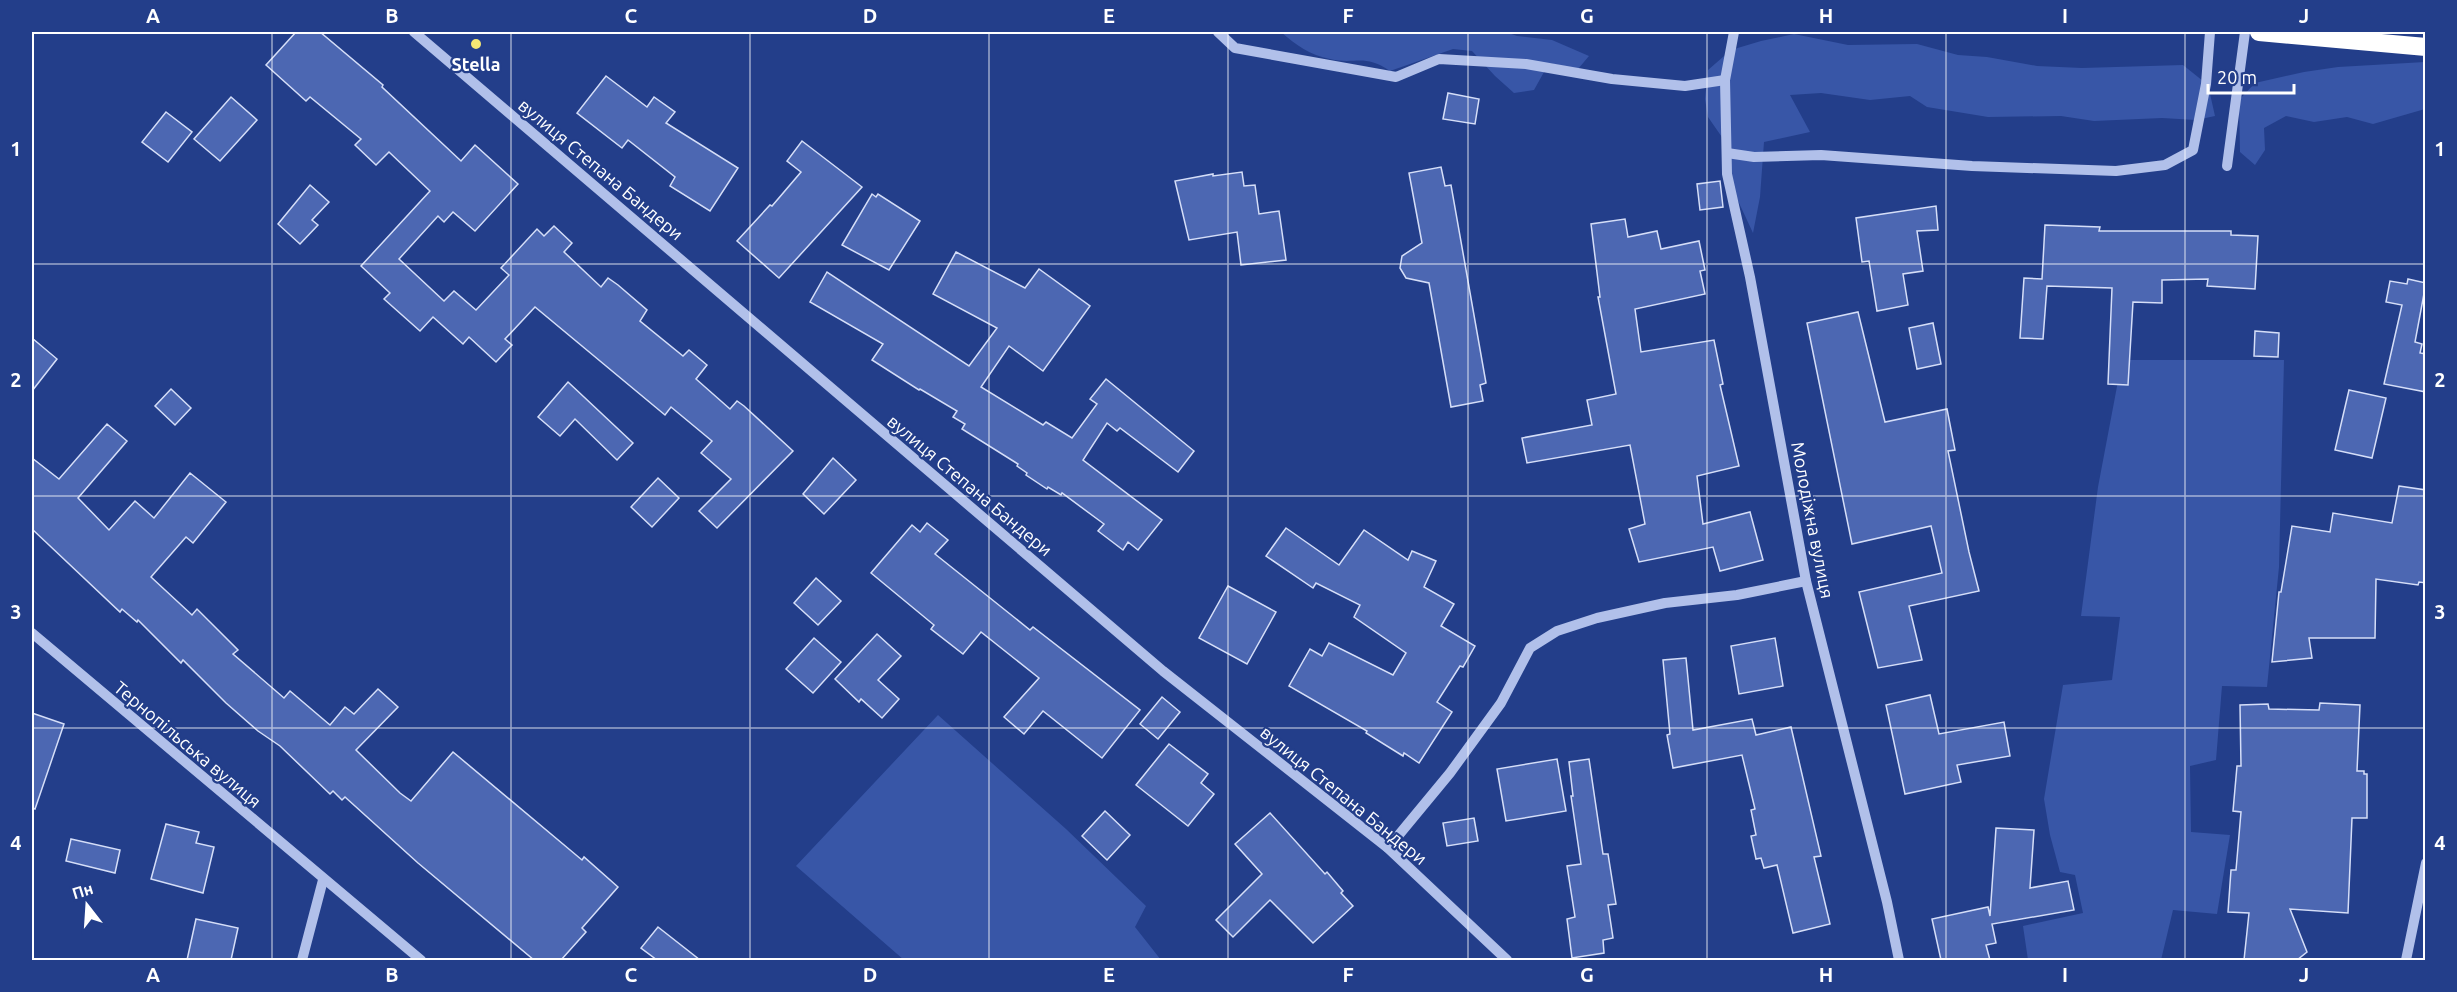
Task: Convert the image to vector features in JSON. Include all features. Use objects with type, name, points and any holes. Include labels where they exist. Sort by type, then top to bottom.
[{"type":"highway","points":[[2259,32],[2426,47]]},
{"type":"street","name":"вулиця Степана Бандери","points":[[414,32],[1163,670],[1388,848],[1507,960]]},
{"type":"street","points":[[1218,32],[1235,48],[1396,77],[1439,59],[1526,64],[1612,79],[1686,86],[1725,80]]},
{"type":"street","name":"Молодіжна вулиця","points":[[1734,32],[1725,80],[1727,174],[1753,289],[1806,581],[1887,902],[1899,960]]},
{"type":"street","points":[[1727,153],[1754,157],[1821,155],[1972,166],[2115,171],[2165,165],[2193,150],[2206,84],[2210,32]]},
{"type":"street","points":[[2227,166],[2245,32]]},
{"type":"street","points":[[1388,848],[1450,773],[1501,703],[1530,648],[1557,631],[1597,618],[1665,603],[1737,595],[1806,581]]},
{"type":"street","name":"Тернопільська вулиця","points":[[32,633],[323,880],[421,960]]},
{"type":"street","points":[[2406,960],[2426,863]]},
{"type":"street","points":[[302,960],[323,880]]},
{"type":"shaded area","points":[[1281,32],[1506,32],[1517,36],[1552,40],[1589,56],[1578,69],[1549,63],[1534,90],[1514,93],[1472,51],[1453,49],[1390,71],[1373,62],[1330,59],[1316,55]]},
{"type":"shaded area","points":[[1794,34],[1848,45],[1917,44],[1958,55],[1987,57],[2037,66],[2082,68],[2183,65],[2208,85],[2215,116],[2196,120],[2162,118],[2094,121],[2061,116],[1988,117],[1927,107],[1910,96],[1870,100],[1821,93],[1790,95],[1810,132],[1764,142],[1760,197],[1753,233],[1726,175],[1726,143],[1708,117],[1705,99],[1708,70],[1731,50]]},
{"type":"shaded area","points":[[2425,62],[2425,109],[2373,124],[2347,117],[2314,122],[2286,116],[2264,128],[2265,150],[2255,165],[2240,152],[2239,100],[2255,83],[2338,67]]},
{"type":"shaded area","points":[[2122,360],[2284,360],[2279,567],[2267,687],[2222,686],[2216,760],[2190,766],[2191,832],[2230,835],[2217,914],[2173,910],[2161,960],[2028,960],[2023,926],[2083,913],[2075,875],[2060,872],[2050,835],[2044,799],[2063,685],[2112,680],[2120,617],[2081,616],[2098,487]]},
{"type":"shaded area","points":[[938,715],[1066,829],[1146,906],[1135,927],[1161,960],[904,960],[796,866]]},
{"type":"building","points":[[296,32],[320,32],[383,85],[382,87],[461,161],[475,145],[518,184],[475,231],[453,212],[444,222],[438,216],[399,259],[444,301],[454,291],[476,310],[509,275],[501,268],[537,229],[544,236],[554,226],[572,243],[564,252],[601,287],[608,278],[618,285],[647,310],[640,321],[683,356],[689,350],[707,365],[696,379],[730,409],[737,401],[744,406],[793,451],[717,528],[699,511],[731,479],[701,453],[712,441],[671,407],[665,415],[535,307],[505,339],[512,345],[496,362],[469,337],[463,344],[433,317],[420,331],[384,299],[390,293],[361,266],[430,191],[389,152],[376,165],[355,145],[361,139],[310,97],[306,101],[266,65]]},
{"type":"building","points":[[606,76],[647,107],[654,97],[675,112],[666,123],[738,168],[710,211],[670,186],[675,177],[628,140],[622,148],[577,113]]},
{"type":"building","points":[[1448,93],[1479,99],[1475,124],[1443,119]]},
{"type":"building","points":[[231,97],[257,120],[220,161],[194,139]]},
{"type":"building","points":[[166,112],[192,132],[168,162],[142,142]]},
{"type":"building","points":[[802,141],[862,187],[779,278],[737,241],[770,205],[772,206],[801,172],[787,161]]},
{"type":"building","points":[[1441,167],[1445,186],[1451,185],[1486,383],[1480,385],[1483,401],[1451,407],[1429,283],[1406,278],[1400,268],[1402,256],[1422,243],[1409,173]]},
{"type":"building","points":[[1242,172],[1244,186],[1255,185],[1259,214],[1279,211],[1286,260],[1241,265],[1237,232],[1189,240],[1175,181],[1213,174],[1213,176]]},
{"type":"building","points":[[1720,181],[1723,207],[1700,210],[1697,184]]},
{"type":"building","points":[[310,185],[329,202],[312,220],[318,225],[300,244],[278,224]]},
{"type":"building","points":[[872,194],[876,197],[878,194],[920,221],[889,270],[842,245]]},
{"type":"building","points":[[1936,206],[1938,230],[1917,231],[1923,271],[1903,274],[1908,305],[1877,311],[1869,261],[1862,262],[1856,218]]},
{"type":"building","points":[[1625,219],[1628,237],[1657,231],[1661,249],[1699,241],[1705,270],[1700,271],[1705,294],[1635,309],[1641,352],[1714,340],[1723,384],[1720,385],[1739,466],[1697,476],[1703,524],[1750,512],[1763,560],[1720,571],[1713,547],[1639,562],[1629,529],[1645,524],[1630,445],[1527,463],[1522,438],[1592,425],[1587,400],[1616,394],[1598,297],[1600,297],[1591,224]]},
{"type":"building","points":[[2045,225],[2100,227],[2099,231],[2231,231],[2231,235],[2258,236],[2255,289],[2207,286],[2208,279],[2162,280],[2162,303],[2133,302],[2128,385],[2108,384],[2112,288],[2047,286],[2043,339],[2020,338],[2024,278],[2042,279]]},
{"type":"building","points":[[956,252],[1025,288],[1039,269],[1090,306],[1043,371],[1009,346],[981,387],[1043,425],[1046,422],[1072,438],[1097,404],[1090,399],[1106,379],[1194,451],[1178,472],[1120,428],[1117,431],[1107,423],[1083,460],[1162,520],[1138,550],[1128,542],[1123,550],[1098,531],[1104,524],[1062,493],[1061,495],[1048,487],[1047,489],[1026,475],[1027,473],[1017,466],[1018,464],[962,429],[965,424],[953,417],[957,411],[872,360],[883,344],[810,302],[827,272],[969,366],[997,328],[933,294]]},
{"type":"building","points":[[2408,279],[2426,283],[2415,342],[2422,344],[2420,353],[2426,354],[2426,392],[2384,384],[2402,305],[2386,302],[2390,281],[2407,284]]},
{"type":"building","points":[[1858,312],[1885,422],[1947,409],[1955,450],[1948,451],[1979,591],[1909,606],[1922,660],[1878,668],[1859,592],[1942,573],[1931,526],[1852,544],[1807,323]]},
{"type":"building","points":[[1933,323],[1941,364],[1917,369],[1909,328]]},
{"type":"building","points":[[2255,331],[2279,333],[2278,357],[2254,356]]},
{"type":"building","points":[[32,338],[57,359],[32,391]]},
{"type":"building","points":[[568,382],[633,443],[617,460],[575,419],[560,436],[538,417]]},
{"type":"building","points":[[171,389],[191,408],[175,425],[155,406]]},
{"type":"building","points":[[2349,390],[2386,398],[2372,458],[2335,450]]},
{"type":"building","points":[[107,424],[127,441],[78,498],[109,530],[135,501],[154,518],[190,473],[226,502],[193,543],[186,537],[151,577],[192,615],[197,609],[238,650],[233,654],[284,698],[290,691],[330,725],[345,707],[354,714],[378,689],[398,707],[356,750],[400,793],[411,801],[453,752],[582,860],[584,857],[618,887],[582,928],[586,932],[561,960],[534,960],[418,863],[345,797],[342,800],[333,791],[330,794],[280,746],[258,731],[226,703],[183,660],[181,663],[138,620],[137,622],[122,609],[120,612],[32,529],[32,458],[59,479]]},
{"type":"building","points":[[833,458],[856,480],[824,514],[803,494]]},
{"type":"building","points":[[658,478],[679,498],[652,527],[631,507]]},
{"type":"building","points":[[2399,486],[2426,490],[2426,583],[2419,582],[2418,585],[2376,579],[2375,638],[2309,638],[2312,658],[2272,662],[2279,592],[2281,592],[2292,526],[2330,532],[2333,513],[2392,523]]},
{"type":"building","points":[[927,523],[948,540],[935,554],[1030,630],[1033,627],[1140,710],[1102,758],[1043,711],[1024,734],[1004,717],[1039,678],[981,632],[963,654],[931,629],[934,625],[871,573],[912,525],[920,532]]},
{"type":"building","points":[[1286,528],[1339,565],[1364,530],[1408,560],[1412,551],[1436,561],[1424,587],[1454,604],[1441,626],[1475,646],[1463,667],[1460,666],[1437,702],[1452,712],[1419,763],[1404,753],[1403,756],[1366,733],[1367,731],[1289,686],[1310,649],[1322,656],[1329,643],[1393,675],[1406,653],[1354,617],[1360,605],[1316,583],[1313,588],[1266,556]]},
{"type":"building","points":[[816,578],[841,601],[818,625],[794,603]]},
{"type":"building","points":[[1228,586],[1276,612],[1247,664],[1199,638]]},
{"type":"building","points":[[877,634],[901,656],[878,680],[899,699],[882,718],[861,699],[859,702],[835,679]]},
{"type":"building","points":[[814,638],[841,662],[813,693],[786,669]]},
{"type":"building","points":[[1775,638],[1783,686],[1739,694],[1731,646]]},
{"type":"building","points":[[1686,658],[1693,730],[1752,719],[1756,735],[1791,727],[1821,856],[1814,857],[1830,924],[1793,933],[1777,865],[1764,868],[1761,858],[1756,859],[1751,836],[1756,835],[1751,810],[1755,809],[1742,755],[1673,768],[1667,735],[1670,734],[1663,660]]},
{"type":"building","points":[[1930,695],[1939,734],[2004,722],[2010,756],[1957,765],[1961,782],[1905,794],[1886,705]]},
{"type":"building","points":[[1162,697],[1180,712],[1158,739],[1140,724]]},
{"type":"building","points":[[2320,703],[2360,705],[2357,771],[2364,771],[2364,774],[2367,774],[2367,818],[2352,818],[2348,913],[2290,909],[2307,952],[2297,960],[2244,960],[2249,913],[2228,912],[2231,870],[2236,870],[2241,812],[2233,811],[2237,766],[2241,766],[2240,705],[2268,704],[2269,709],[2319,710]]},
{"type":"building","points":[[32,713],[64,724],[35,809],[32,808]]},
{"type":"building","points":[[1169,744],[1208,774],[1201,783],[1214,794],[1188,826],[1136,785]]},
{"type":"building","points":[[1557,759],[1566,811],[1506,821],[1497,769]]},
{"type":"building","points":[[1589,759],[1603,854],[1608,854],[1616,904],[1608,905],[1613,938],[1603,940],[1604,953],[1572,958],[1567,919],[1575,917],[1567,866],[1581,864],[1571,796],[1573,796],[1569,762]]},
{"type":"building","points":[[1105,811],[1130,835],[1107,860],[1082,836]]},
{"type":"building","points":[[1270,813],[1325,874],[1327,872],[1353,906],[1313,943],[1270,900],[1233,937],[1216,920],[1262,874],[1235,844]]},
{"type":"building","points":[[1474,818],[1478,841],[1447,846],[1443,823]]},
{"type":"building","points":[[166,824],[199,832],[196,843],[214,847],[203,893],[151,879]]},
{"type":"building","points":[[1996,828],[2034,830],[2030,888],[2068,881],[2074,910],[1992,924],[1996,943],[1986,945],[1990,960],[1941,960],[1932,919],[1988,907],[1990,916]]},
{"type":"building","points":[[71,839],[120,850],[115,873],[66,861]]},
{"type":"building","points":[[196,919],[238,928],[231,960],[187,960]]},
{"type":"building","points":[[658,927],[700,960],[657,960],[641,948]]},
{"type":"place","name":"Stella","points":[[476,44]]}]
